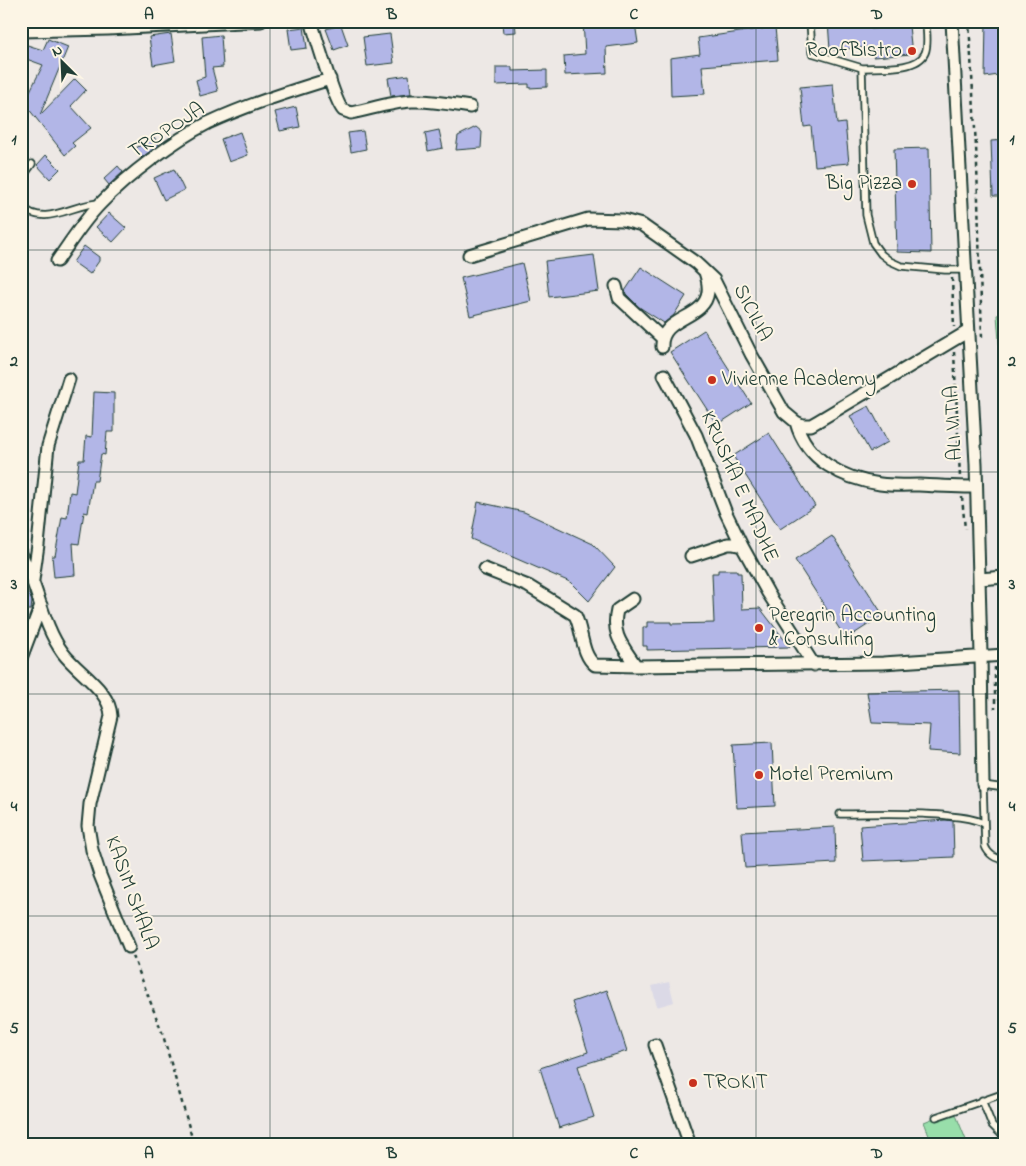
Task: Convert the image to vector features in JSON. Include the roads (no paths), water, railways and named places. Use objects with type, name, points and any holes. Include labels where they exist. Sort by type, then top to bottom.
[{"type":"street","points":[[21,31],[108,29],[260,21]]},
{"type":"street","points":[[311,21],[330,79],[340,105],[344,110],[351,113],[397,102],[413,101],[432,101],[470,106]]},
{"type":"street","name":"ALI VITIA","points":[[952,21],[976,487],[983,785]]},
{"type":"street","name":"TROPOJA","points":[[57,261],[80,228],[101,203],[151,161],[180,140],[206,124],[270,98],[330,79]]},
{"type":"street","name":"SICILIA","points":[[469,255],[588,219],[623,220],[642,225],[705,270],[719,288],[751,354],[784,412],[796,422],[804,443],[816,456],[836,470],[854,479],[880,484],[976,487]]},
{"type":"street","points":[[616,286],[619,298],[662,342],[666,330],[700,308],[705,300],[708,293],[705,270]]},
{"type":"street","points":[[796,422],[802,425],[811,425],[967,332]]},
{"type":"street","name":"KRUSHA E MADHE","points":[[664,375],[696,435],[726,513],[742,546],[768,593],[814,665]]},
{"type":"street","points":[[33,580],[48,446],[70,379]]},
{"type":"street","points":[[691,556],[728,544],[742,546]]},
{"type":"street","name":"KASIM SHALA","points":[[21,554],[33,580],[54,637],[63,653],[75,668],[108,700],[111,709],[111,716],[90,804],[88,826],[92,850],[100,875],[129,947]]},
{"type":"street","points":[[485,569],[528,586],[575,615],[586,652],[590,661],[595,665],[814,665],[930,660],[1005,654]]},
{"type":"street","points":[[979,579],[1005,577]]},
{"type":"street","points":[[633,599],[617,610],[614,621],[615,632],[636,666]]},
{"type":"street","points":[[21,658],[41,605]]},
{"type":"street","points":[[655,1044],[690,1145]]},
{"type":"lane","points":[[810,21],[812,53],[862,68],[911,65],[919,62],[924,55],[926,47],[926,21]]},
{"type":"lane","points":[[862,68],[866,215],[874,243],[881,254],[901,266],[965,270]]},
{"type":"lane","points":[[21,179],[32,164]]},
{"type":"lane","points":[[21,206],[26,211],[37,215],[50,216],[62,214],[88,204],[101,203]]},
{"type":"lane","points":[[983,785],[1005,788]]},
{"type":"lane","name":"ALI VITIA","points":[[983,785],[984,839],[988,852],[1000,860],[1005,859]]},
{"type":"lane","points":[[840,814],[935,815],[975,819],[983,823]]},
{"type":"lane","points":[[936,1117],[1005,1093]]},
{"type":"lane","points":[[982,1100],[992,1125],[999,1132],[1005,1132]]},
{"type":"place","name":"RoofBistro","points":[[912,51]]},
{"type":"place","name":"Big Pizza","points":[[912,184]]},
{"type":"place","name":"Vivienne Academy","points":[[712,380]]},
{"type":"place","name":"Peregrin Accounting & Consulting","points":[[759,628]]},
{"type":"place","name":"Motel Premium","points":[[759,775]]},
{"type":"place","name":"TROKIT","points":[[693,1083]]}]
